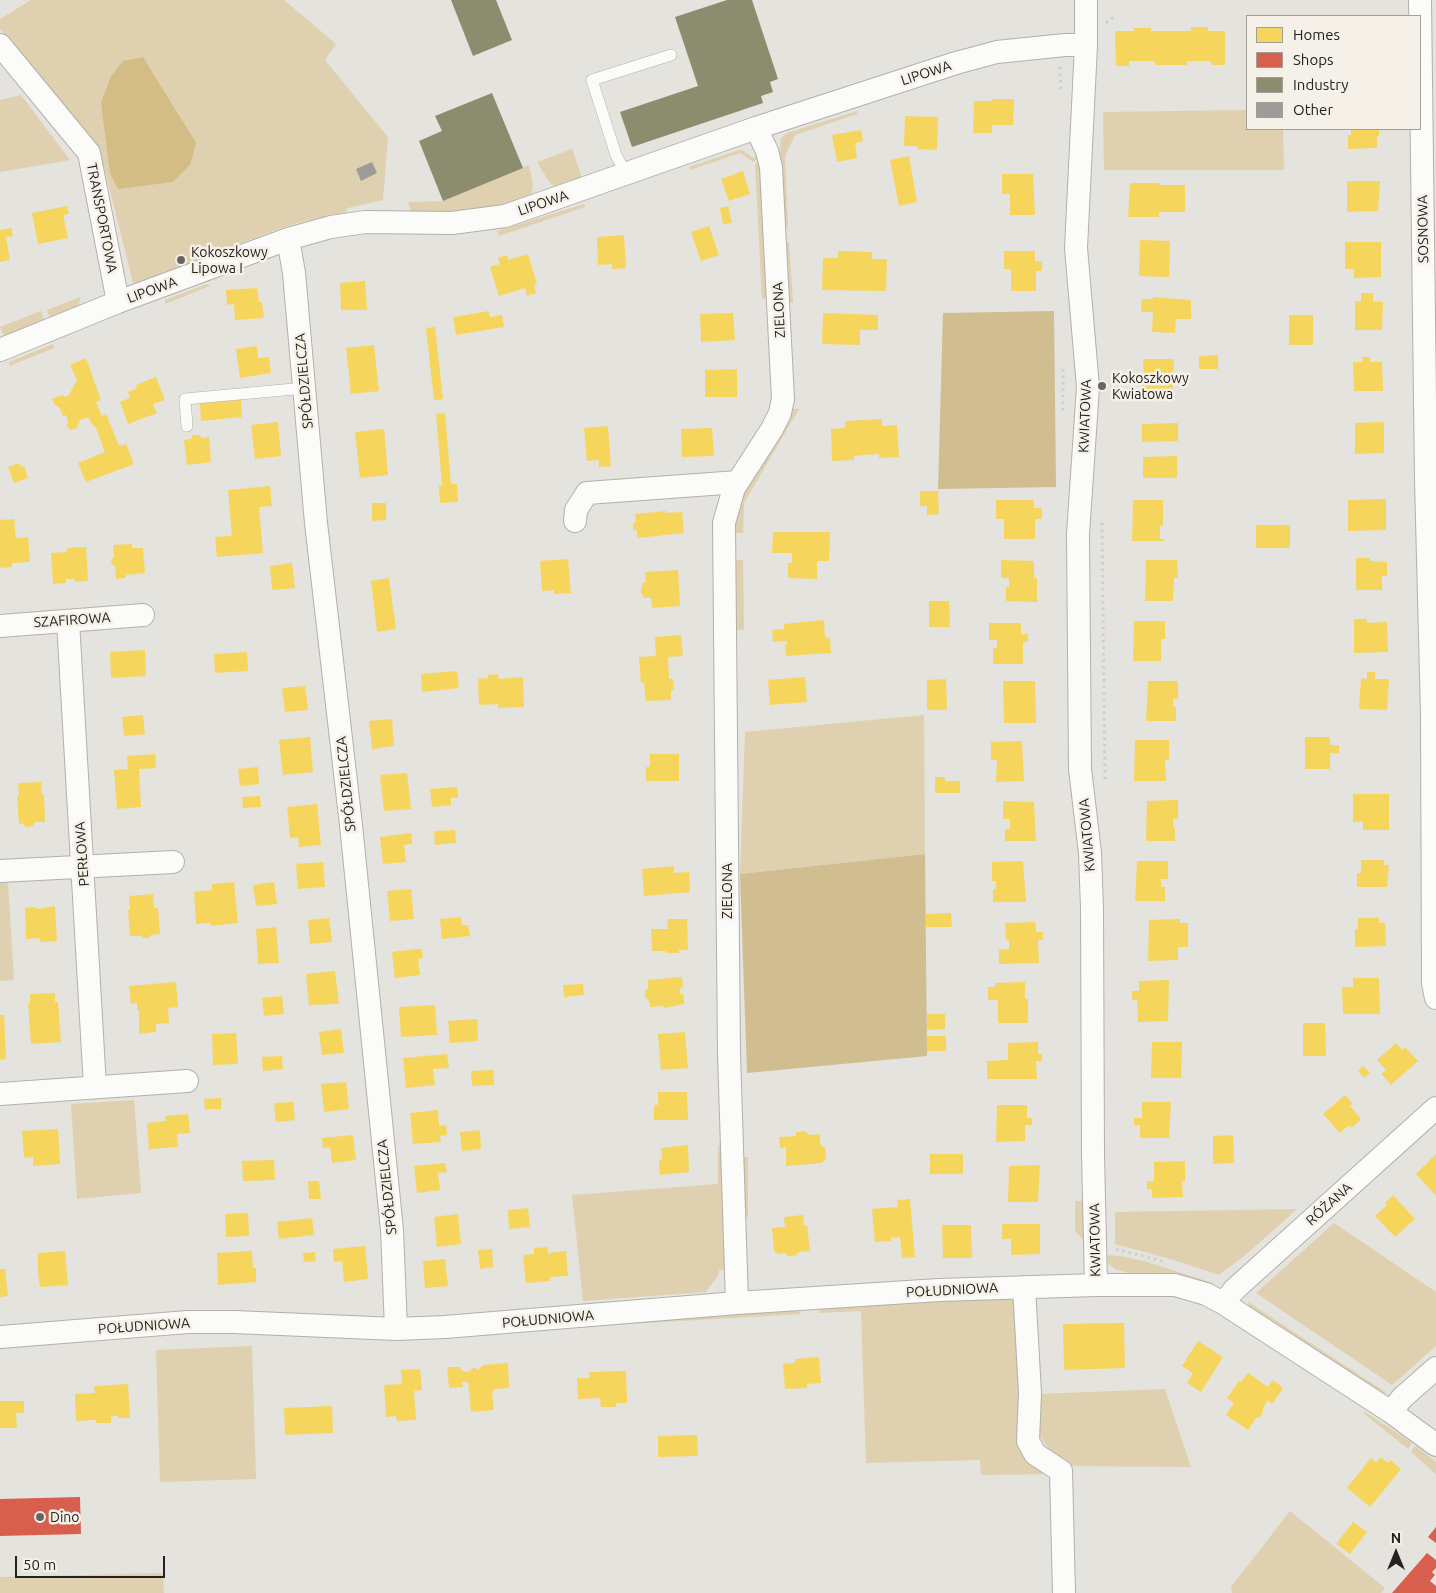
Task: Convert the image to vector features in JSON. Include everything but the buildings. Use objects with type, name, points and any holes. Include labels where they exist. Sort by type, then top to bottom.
[{"type":"street","name":"KWIATOWA","points":[[1086,0],[1086,46],[1076,248],[1088,387],[1078,534],[1080,769],[1090,853],[1092,908],[1093,1145],[1096,1285],[1175,1285],[1206,1294],[1223,1303],[1391,1412],[1436,1444]]},
{"type":"street","name":"SOSNOWA","points":[[1420,0],[1420,15]]},
{"type":"street","name":"TRANSPORTOWA","points":[[0,44],[89,153],[118,302]]},
{"type":"street","name":"SOSNOWA","points":[[1421,44],[1431,480],[1434,715],[1433,983],[1436,998]]},
{"type":"street","name":"LIPOWA","points":[[0,350],[118,302],[288,239],[331,227],[362,222],[452,223],[505,216],[756,128],[956,63],[989,54],[1065,46],[1086,46]]},
{"type":"street","name":"ZIELONA","points":[[737,1303],[729,1054],[724,523],[734,488],[772,429],[780,413],[783,399],[771,168],[767,151],[756,128]]},
{"type":"street","name":"SPÓŁDZIELCZA","points":[[288,239],[294,273],[316,523],[350,825],[392,1230],[396,1329]]},
{"type":"street","points":[[575,521],[576,510],[587,493],[738,482]]},
{"type":"street","name":"SZAFIROWA","points":[[0,626],[143,615]]},
{"type":"street","name":"PERŁOWA","points":[[68,621],[95,1087]]},
{"type":"street","points":[[0,871],[172,862]]},
{"type":"street","points":[[0,1094],[187,1081]]},
{"type":"street","name":"RÓŻANA","points":[[1223,1303],[1235,1289],[1436,1108]]},
{"type":"street","name":"POŁUDNIOWA","points":[[0,1338],[188,1322],[234,1322],[396,1329],[445,1327],[737,1303],[939,1290],[1096,1285]]},
{"type":"street","points":[[1024,1287],[1030,1393],[1028,1441],[1035,1454],[1061,1471],[1064,1593]]},
{"type":"street","points":[[1391,1412],[1402,1398],[1436,1368]]},
{"type":"lane","points":[[626,174],[616,155],[592,80],[671,55]]},
{"type":"lane","points":[[187,426],[185,399],[305,388]]},
{"type":"path","points":[[1103,26],[1115,16]]},
{"type":"path","points":[[1102,514],[1105,787]]},
{"type":"shaded area","points":[[31,0],[284,0],[336,44],[325,60],[388,137],[383,200],[348,208],[345,213],[301,222],[275,230],[141,282],[133,283],[101,155],[0,29],[0,19]]},
{"type":"shaded area","points":[[143,57],[196,143],[190,165],[173,182],[118,189],[110,173],[101,103],[110,78],[123,61]]},
{"type":"shaded area","points":[[21,95],[70,160],[0,172],[0,100]]},
{"type":"shaded area","points":[[1246,110],[1246,130],[1283,130],[1284,170],[1104,170],[1103,112]]},
{"type":"shaded area","points":[[857,111],[857,114],[795,135],[785,156],[788,227],[781,226],[775,151],[780,150],[781,138],[787,133]]},
{"type":"shaded area","points":[[572,149],[582,177],[555,188],[537,162]]},
{"type":"shaded area","points":[[739,150],[744,151],[753,158],[757,156],[759,158],[772,298],[762,299],[755,165],[758,159],[753,162],[740,153],[690,170],[689,167]]},
{"type":"shaded area","points":[[529,165],[533,186],[531,197],[495,208],[470,212],[411,212],[408,202],[443,201]]},
{"type":"shaded area","points":[[584,204],[585,207],[499,236],[497,231]]},
{"type":"shaded area","points":[[789,242],[793,302],[786,302],[783,243]]},
{"type":"shaded area","points":[[207,284],[210,286],[165,304],[165,300]]},
{"type":"shaded area","points":[[80,297],[79,307],[50,318],[47,310]]},
{"type":"shaded area","points":[[41,311],[44,320],[4,336],[0,327]]},
{"type":"shaded area","points":[[1054,311],[1056,487],[938,489],[943,313]]},
{"type":"shaded area","points":[[53,344],[55,348],[9,366],[9,362]]},
{"type":"shaded area","points":[[793,409],[799,409],[744,503],[743,533],[735,533],[732,531],[736,507]]},
{"type":"shaded area","points":[[730,560],[743,560],[744,630],[730,630]]},
{"type":"shaded area","points":[[924,715],[925,854],[740,874],[745,732]]},
{"type":"shaded area","points":[[925,854],[927,1056],[747,1073],[740,874]]},
{"type":"shaded area","points":[[0,883],[8,883],[14,980],[0,981]]},
{"type":"shaded area","points":[[134,1100],[141,1193],[77,1199],[71,1104]]},
{"type":"shaded area","points":[[718,1145],[723,1145],[726,1270],[719,1270],[719,1274],[706,1292],[583,1301],[572,1195],[718,1184]]},
{"type":"shaded area","points":[[739,1157],[748,1157],[748,1217],[740,1217]]},
{"type":"shaded area","points":[[1075,1201],[1085,1201],[1086,1243],[1075,1231]]},
{"type":"shaded area","points":[[1297,1209],[1248,1253],[1219,1275],[1115,1244],[1115,1212]]},
{"type":"shaded area","points":[[1334,1223],[1436,1292],[1436,1346],[1392,1385],[1256,1293]]},
{"type":"shaded area","points":[[1103,1255],[1121,1256],[1147,1262],[1216,1284],[1164,1273],[1128,1273],[1115,1269],[1107,1262]]},
{"type":"shaded area","points":[[1019,1296],[1017,1303],[1023,1458],[1055,1474],[981,1475],[980,1460],[866,1463],[861,1311],[818,1313],[822,1306]]},
{"type":"shaded area","points":[[1248,1302],[1387,1393],[1383,1394],[1249,1307]]},
{"type":"shaded area","points":[[796,1307],[801,1314],[612,1325],[612,1323]]},
{"type":"shaded area","points":[[252,1346],[256,1479],[160,1482],[156,1350]]},
{"type":"shaded area","points":[[1165,1389],[1191,1467],[1070,1466],[1051,1453],[1039,1434],[1038,1394]]},
{"type":"shaded area","points":[[1365,1412],[1411,1442],[1408,1449],[1363,1413]]},
{"type":"shaded area","points":[[1416,1446],[1436,1462],[1436,1474],[1411,1452]]},
{"type":"shaded area","points":[[1290,1511],[1385,1588],[1381,1593],[1232,1593],[1231,1587]]},
{"type":"shaded area","points":[[163,1573],[164,1593],[0,1593],[0,1577]]},
{"type":"place","name":"Kokoszkowy Lipowa I","points":[[181,260]]},
{"type":"place","name":"Kokoszkowy Kwiatowa","points":[[1102,386]]},
{"type":"place","name":"Dino","points":[[40,1517]]}]
